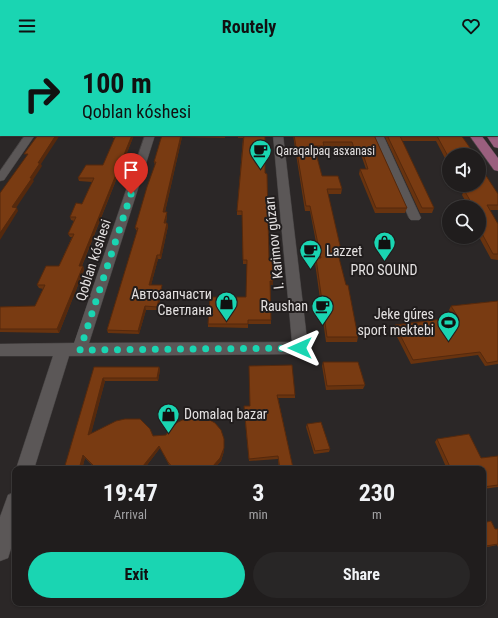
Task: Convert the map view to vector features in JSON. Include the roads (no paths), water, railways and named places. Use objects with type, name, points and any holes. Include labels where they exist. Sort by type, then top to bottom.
[{"type":"main road","points":[[476,136],[498,167]]},
{"type":"street","points":[[269,52],[313,52]]},
{"type":"street","points":[[363,52],[398,52]]},
{"type":"street","points":[[0,178],[29,136]]},
{"type":"street","name":"Qoblan kóshesi","points":[[80,350],[150,136]]},
{"type":"street","name":"I. Karimov gúzarı","points":[[80,350],[300,348],[278,136]]},
{"type":"street","points":[[378,136],[415,218]]},
{"type":"street","points":[[0,350],[80,350]]},
{"type":"street","points":[[27,466],[63,350]]},
{"type":"street","points":[[0,550],[12,512]]},
{"type":"place","name":"Qaraqalpaq asxanasi","points":[[261,170]]},
{"type":"place","name":"PRO SOUND","points":[[384,262]]},
{"type":"place","name":"Lazzet","points":[[311,270]]},
{"type":"place","name":"Автозапчасти Светлана","points":[[227,322]]},
{"type":"place","name":"Raushan","points":[[323,326]]},
{"type":"place","name":"Jeke gúres sport mektebi","points":[[449,342]]},
{"type":"place","name":"Domalaq bazar","points":[[169,434]]}]
